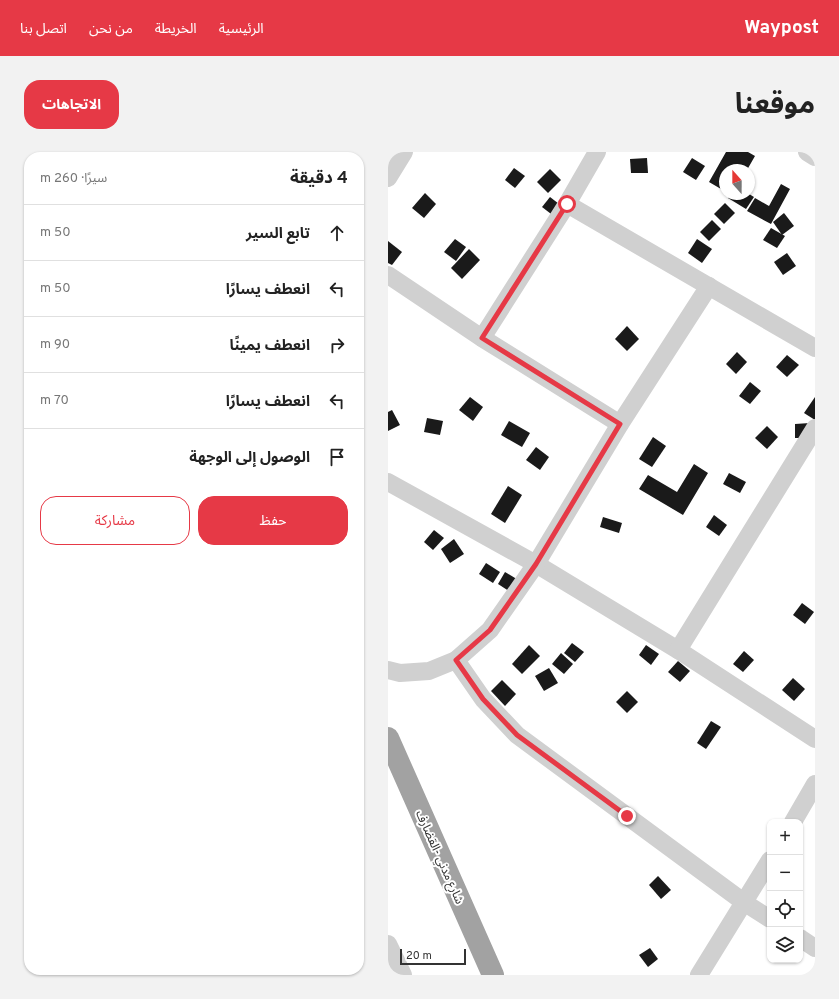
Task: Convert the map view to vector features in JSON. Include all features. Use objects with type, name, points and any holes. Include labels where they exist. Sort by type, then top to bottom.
[{"type":"highway","name":"شارع مدني -القضارف","points":[[388,738],[493,975]]},
{"type":"street","points":[[388,178],[404,152]]},
{"type":"street","points":[[482,338],[567,204],[597,152]]},
{"type":"street","points":[[807,152],[815,157]]},
{"type":"street","points":[[567,204],[815,348]]},
{"type":"street","points":[[388,275],[482,338],[620,424]]},
{"type":"street","points":[[388,670],[400,673],[429,671],[456,660],[490,630],[536,564],[620,424],[709,286]]},
{"type":"street","points":[[678,650],[815,428]]},
{"type":"street","points":[[388,482],[536,564],[678,650],[815,738]]},
{"type":"street","points":[[456,660],[483,699],[517,735],[745,903],[767,917]]},
{"type":"street","points":[[794,819],[815,784]]},
{"type":"street","points":[[700,975],[767,865]]},
{"type":"street","points":[[803,940],[815,948]]},
{"type":"street","points":[[388,944],[403,975]]},
{"type":"building","points":[[726,152],[748,152],[755,156],[750,164],[719,164]]},
{"type":"building","points":[[647,158],[648,173],[631,173],[630,159]]},
{"type":"building","points":[[692,158],[705,166],[696,180],[683,172]]},
{"type":"building","points":[[719,164],[719,188],[709,182]]},
{"type":"building","points":[[514,168],[525,176],[515,188],[505,180]]},
{"type":"building","points":[[550,169],[561,180],[548,193],[537,182]]},
{"type":"building","points":[[781,184],[790,189],[771,224],[747,211],[755,198],[769,206]]},
{"type":"building","points":[[425,193],[436,204],[424,218],[412,208]]},
{"type":"building","points":[[550,197],[563,207],[555,217],[542,207]]},
{"type":"building","points":[[731,200],[752,200],[746,209]]},
{"type":"building","points":[[725,203],[735,213],[724,224],[714,214]]},
{"type":"building","points":[[784,213],[794,226],[782,235],[773,222]]},
{"type":"building","points":[[712,220],[721,229],[709,241],[700,232]]},
{"type":"building","points":[[771,228],[785,236],[777,248],[763,240]]},
{"type":"building","points":[[455,239],[466,247],[456,261],[444,252]]},
{"type":"building","points":[[697,239],[712,249],[702,263],[688,253]]},
{"type":"building","points":[[388,241],[402,252],[392,265],[388,263]]},
{"type":"building","points":[[469,249],[480,260],[462,279],[451,268]]},
{"type":"building","points":[[787,253],[796,266],[783,275],[774,262]]},
{"type":"building","points":[[627,326],[639,339],[627,351],[615,339]]},
{"type":"building","points":[[737,352],[747,362],[736,374],[726,364]]},
{"type":"building","points":[[787,355],[799,365],[787,377],[776,367]]},
{"type":"building","points":[[750,382],[761,391],[750,404],[739,396]]},
{"type":"building","points":[[470,397],[483,407],[473,421],[459,410]]},
{"type":"building","points":[[815,397],[815,420],[804,413]]},
{"type":"building","points":[[392,410],[400,425],[388,431],[388,412]]},
{"type":"building","points":[[427,418],[443,421],[440,435],[424,432]]},
{"type":"building","points":[[509,421],[530,433],[522,447],[501,435]]},
{"type":"building","points":[[810,423],[811,438],[795,438],[795,424]]},
{"type":"building","points":[[767,426],[778,437],[767,449],[755,438]]},
{"type":"building","points":[[653,437],[666,446],[652,467],[639,459]]},
{"type":"building","points":[[536,447],[549,457],[540,470],[526,460]]},
{"type":"building","points":[[694,464],[708,473],[683,515],[639,489],[648,475],[677,492]]},
{"type":"building","points":[[729,473],[746,482],[740,493],[723,484]]},
{"type":"building","points":[[508,486],[522,495],[505,523],[491,514]]},
{"type":"building","points":[[714,515],[727,525],[719,536],[706,527]]},
{"type":"building","points":[[603,517],[622,523],[619,533],[600,527]]},
{"type":"building","points":[[434,530],[444,538],[433,550],[424,542]]},
{"type":"building","points":[[454,539],[464,554],[450,563],[441,549]]},
{"type":"building","points":[[486,563],[500,572],[493,583],[479,574]]},
{"type":"building","points":[[505,572],[520,581],[512,593],[498,584]]},
{"type":"building","points":[[802,603],[814,612],[805,624],[793,615]]},
{"type":"building","points":[[572,643],[584,652],[575,662],[564,653]]},
{"type":"building","points":[[529,645],[540,656],[522,674],[512,664]]},
{"type":"building","points":[[646,645],[659,654],[651,665],[639,655]]},
{"type":"building","points":[[744,651],[754,660],[743,672],[733,664]]},
{"type":"building","points":[[561,653],[573,664],[564,674],[552,664]]},
{"type":"building","points":[[678,661],[690,671],[680,682],[668,672]]},
{"type":"building","points":[[549,668],[558,683],[544,691],[535,676]]},
{"type":"building","points":[[793,678],[805,689],[794,701],[782,690]]},
{"type":"building","points":[[502,680],[516,694],[505,706],[491,691]]},
{"type":"building","points":[[627,691],[638,702],[627,713],[616,702]]},
{"type":"building","points":[[711,721],[721,727],[706,749],[697,743]]},
{"type":"building","points":[[658,876],[671,890],[661,899],[649,885]]},
{"type":"building","points":[[650,948],[658,959],[648,967],[639,955]]},
{"type":"route","points":[[567,204],[482,338],[620,424],[536,564],[490,630],[456,660],[483,699],[517,735],[627,816]]}]
